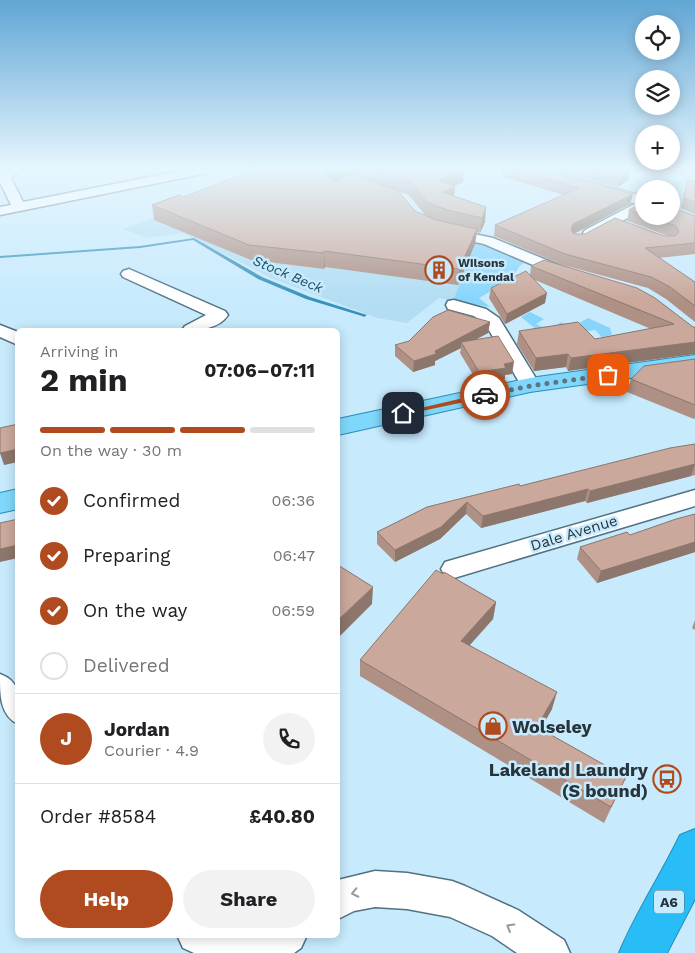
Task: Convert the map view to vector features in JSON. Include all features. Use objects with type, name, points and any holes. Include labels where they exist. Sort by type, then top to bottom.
[{"type":"highway","name":"A6","points":[[642,953],[679,885],[695,850]]},
{"type":"main road","points":[[340,427],[530,386],[695,362]]},
{"type":"main road","points":[[0,503],[15,500]]},
{"type":"street","points":[[577,240],[627,212]]},
{"type":"street","points":[[612,222],[629,228]]},
{"type":"street","points":[[434,228],[488,241],[556,270],[585,279]]},
{"type":"street","points":[[129,274],[219,314],[194,328]]},
{"type":"street","points":[[454,305],[485,314],[493,322],[530,386]]},
{"type":"street","points":[[0,330],[15,338]]},
{"type":"street","name":"Dale Avenue","points":[[454,569],[695,498]]},
{"type":"street","points":[[0,687],[15,707]]},
{"type":"street","points":[[340,900],[346,896],[375,889],[407,891],[452,899],[505,923],[551,953]]},
{"type":"street","points":[[217,938],[272,946],[284,938]]},
{"type":"shaded area","points":[[169,212],[359,212],[476,242],[453,301],[439,298],[407,323],[377,318],[271,278],[183,233],[147,238],[123,229]]},
{"type":"shaded area","points":[[476,242],[487,244],[525,262],[519,267],[512,279],[479,298],[490,307],[453,301]]},
{"type":"shaded area","points":[[530,312],[544,319],[536,324],[549,330],[561,322],[572,327],[588,318],[610,328],[612,335],[602,337],[595,330],[546,337],[521,317]]},
{"type":"building","points":[[170,212],[418,212],[436,220],[477,229],[459,269],[324,251],[324,253],[249,245]]},
{"type":"building","points":[[458,212],[484,212],[482,218]]},
{"type":"building","points":[[523,212],[596,212],[573,224],[571,230],[574,234],[585,234],[615,218],[664,236],[675,236],[679,232],[676,226],[673,225],[680,225],[680,212],[695,216],[695,243],[645,248],[695,282],[695,306],[670,287],[651,277],[565,254],[495,225]]},
{"type":"building","points":[[544,260],[637,288],[655,298],[695,327],[695,342],[571,358],[568,354],[536,358],[519,331],[578,322],[595,339],[674,324],[531,266]]},
{"type":"building","points":[[526,271],[547,293],[507,314],[491,288]]},
{"type":"building","points":[[448,310],[490,322],[435,351],[436,354],[414,361],[395,345],[409,341],[433,317]]},
{"type":"building","points":[[498,336],[514,362],[504,364],[506,368],[479,372],[461,342]]},
{"type":"building","points":[[695,359],[695,405],[631,379],[644,366]]},
{"type":"building","points":[[15,425],[15,450],[0,453],[0,428]]},
{"type":"building","points":[[695,444],[695,464],[590,491],[588,489],[483,516],[467,502],[441,527],[395,550],[377,532],[427,507],[519,484],[520,486],[670,448]]},
{"type":"building","points":[[695,514],[695,542],[601,571],[580,547],[627,532],[630,535]]},
{"type":"building","points":[[15,520],[15,546],[0,549],[0,523]]},
{"type":"building","points":[[340,566],[373,587],[340,618]]},
{"type":"building","points":[[436,570],[443,574],[444,572],[496,602],[461,641],[557,692],[537,727],[626,777],[611,807],[360,660]]},
{"type":"waterway","name":"Stock Beck","points":[[0,257],[140,247],[194,239],[260,278],[308,298],[364,315]]},
{"type":"way so far","points":[[485,395],[530,386],[608,375]]},
{"type":"place","name":"Wilsons of Kendal","points":[[439,270]]},
{"type":"place","name":"Wolseley","points":[[493,726]]},
{"type":"place","name":"Lakeland Laundry (S bound)","points":[[667,779]]},
{"type":"route","points":[[403,413],[485,395]]}]
